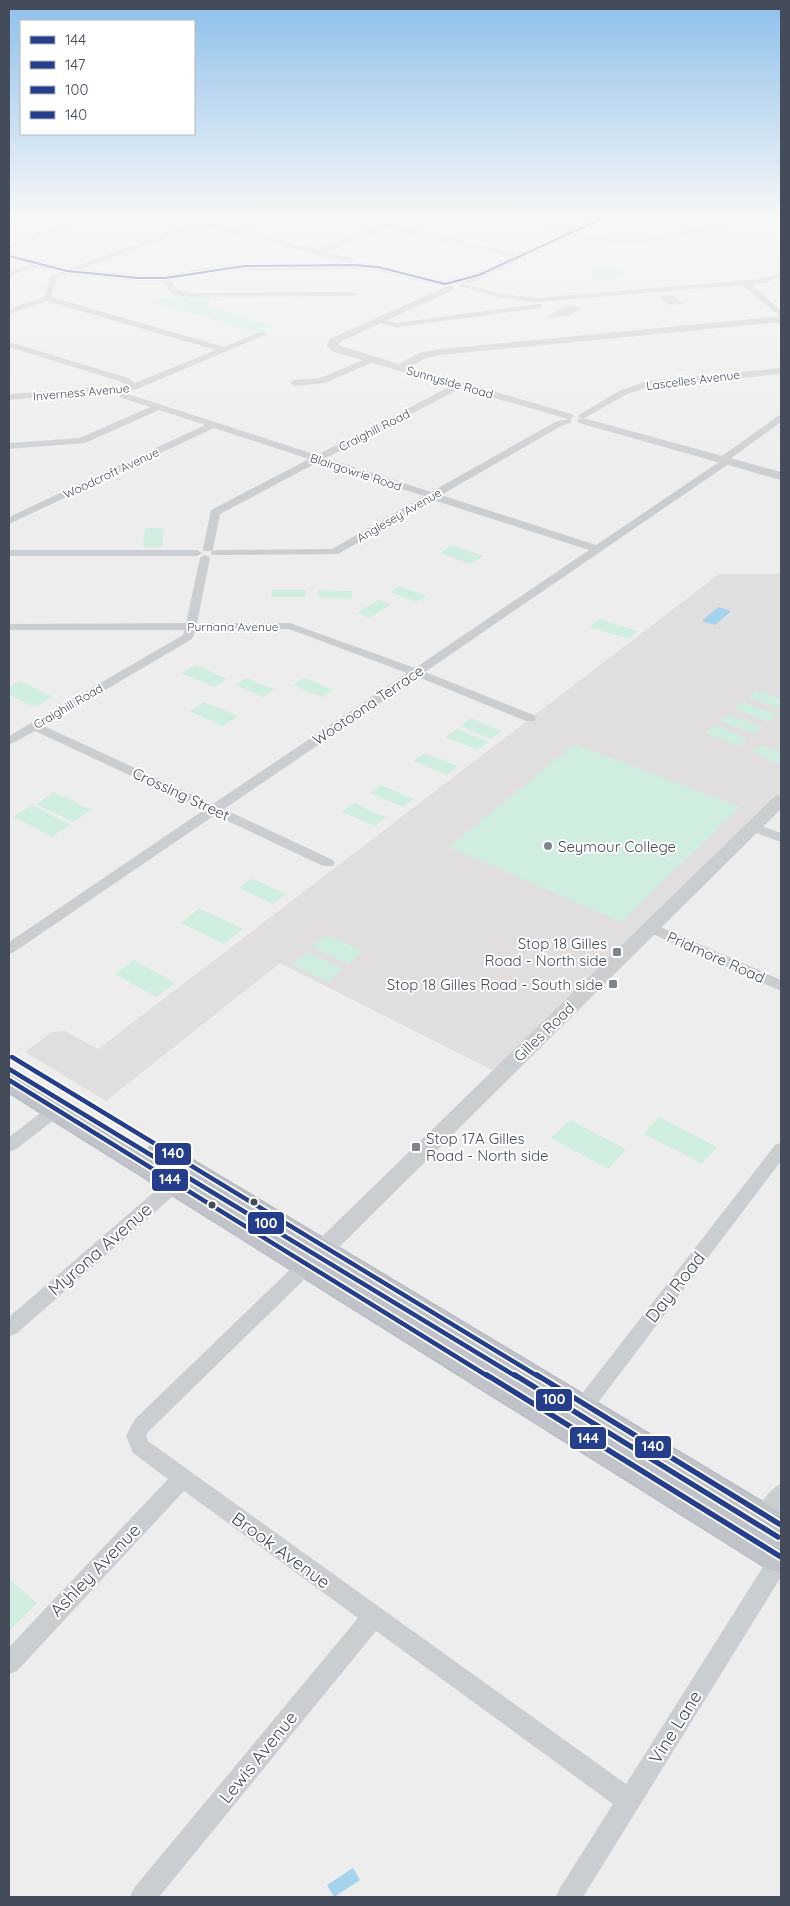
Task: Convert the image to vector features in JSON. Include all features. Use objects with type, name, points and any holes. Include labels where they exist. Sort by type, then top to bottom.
[{"type":"highway","points":[[9,1062],[184,1177],[575,1417],[772,1526]]},
{"type":"highway","points":[[9,1080],[57,1109],[184,1177]]},
{"type":"highway","points":[[575,1417],[781,1557]]},
{"type":"street","points":[[9,312],[31,304]]},
{"type":"street","points":[[67,304],[224,350]]},
{"type":"street","points":[[377,322],[415,304]]},
{"type":"street","points":[[377,322],[397,325],[533,308],[539,304]]},
{"type":"street","points":[[769,304],[781,315]]},
{"type":"street","points":[[400,368],[423,356],[441,352],[781,319]]},
{"type":"street","name":"Sunnyside Road","points":[[377,322],[338,339],[333,342],[332,346],[338,350],[370,360],[568,418],[582,419]]},
{"type":"street","name":"Inverness Avenue","points":[[9,397],[134,388],[263,334]]},
{"type":"street","points":[[9,344],[125,380],[134,388]]},
{"type":"street","points":[[294,383],[322,381],[370,360]]},
{"type":"street","name":"Lascelles Avenue","points":[[582,419],[622,393],[647,384],[679,379],[781,371]]},
{"type":"street","name":"Craighill Road","points":[[9,740],[188,637],[215,512],[460,385]]},
{"type":"street","name":"Blairgowrie Road","points":[[118,390],[125,396],[213,426],[596,549]]},
{"type":"street","points":[[9,446],[82,442],[158,407]]},
{"type":"street","name":"Anglesey Avenue","points":[[9,554],[334,552],[568,418]]},
{"type":"street","name":"Wootoona Terrace","points":[[9,949],[724,461],[781,418]]},
{"type":"street","points":[[582,419],[781,476]]},
{"type":"street","name":"Woodcroft Avenue","points":[[9,521],[213,426]]},
{"type":"street","name":"Purnana Avenue","points":[[9,627],[290,626],[416,672],[530,718]]},
{"type":"street","name":"Crossing Street","points":[[35,726],[328,863]]},
{"type":"street","name":"Gilles Road","points":[[314,1257],[781,800]]},
{"type":"street","points":[[754,827],[781,838]]},
{"type":"street","name":"Pridmore Road","points":[[651,928],[781,986]]},
{"type":"street","points":[[9,1146],[57,1109]]},
{"type":"street","name":"Day Road","points":[[575,1417],[781,1149]]},
{"type":"street","name":"Myrona Avenue","points":[[9,1328],[184,1177]]},
{"type":"street","name":"Brook Avenue","points":[[314,1257],[142,1425],[136,1436],[140,1447],[629,1800]]},
{"type":"street","name":"Ashley Avenue","points":[[9,1663],[182,1478]]},
{"type":"street","points":[[772,1526],[781,1494]]},
{"type":"street","name":"Vine Lane","points":[[569,1897],[781,1557]]},
{"type":"street","name":"Lewis Avenue","points":[[143,1897],[373,1616]]},
{"type":"shaded area","name":"Seymour College","points":[[719,574],[781,574],[781,800],[651,928],[498,1073],[280,963],[106,1101],[25,1052],[52,1032],[65,1031],[98,1049]]},
{"type":"green space","points":[[161,304],[209,304],[209,307],[272,326],[262,330],[266,332],[263,334]]},
{"type":"green space","points":[[145,528],[164,528],[162,547],[143,547]]},
{"type":"green space","points":[[453,545],[484,556],[471,564],[440,553]]},
{"type":"green space","points":[[400,586],[427,596],[417,602],[390,592]]},
{"type":"green space","points":[[272,590],[306,590],[305,597],[271,597]]},
{"type":"green space","points":[[319,590],[353,591],[351,599],[317,597]]},
{"type":"green space","points":[[378,600],[391,604],[370,618],[357,613]]},
{"type":"green space","points":[[599,619],[638,631],[629,639],[589,627]]},
{"type":"green space","points":[[195,665],[227,679],[214,687],[181,673]]},
{"type":"green space","points":[[246,678],[274,689],[263,697],[235,685]]},
{"type":"green space","points":[[305,678],[333,690],[322,697],[293,685]]},
{"type":"green space","points":[[19,681],[53,697],[35,707],[9,695],[9,687]]},
{"type":"green space","points":[[756,690],[781,699],[781,709],[748,697]]},
{"type":"green space","points":[[204,702],[238,716],[223,726],[189,711]]},
{"type":"green space","points":[[743,702],[777,715],[768,722],[734,709]]},
{"type":"green space","points":[[729,714],[763,727],[753,734],[720,721]]},
{"type":"green space","points":[[470,718],[502,731],[491,739],[460,726]]},
{"type":"green space","points":[[714,725],[748,739],[738,746],[705,733]]},
{"type":"green space","points":[[457,729],[488,742],[478,750],[446,737]]},
{"type":"green space","points":[[575,744],[740,807],[621,922],[449,847]]},
{"type":"green space","points":[[762,745],[781,753],[781,764],[752,752]]},
{"type":"green space","points":[[425,753],[458,766],[447,775],[414,761]]},
{"type":"green space","points":[[381,785],[414,799],[403,807],[370,793]]},
{"type":"green space","points":[[54,792],[91,810],[73,822],[36,804]]},
{"type":"green space","points":[[354,803],[386,817],[375,826],[342,812]]},
{"type":"green space","points":[[32,805],[71,825],[52,837],[13,817]]},
{"type":"green space","points":[[251,878],[286,894],[273,904],[239,888]]},
{"type":"green space","points":[[199,908],[243,929],[224,944],[181,923]]},
{"type":"green space","points":[[327,935],[363,951],[348,964],[312,947]]},
{"type":"green space","points":[[307,952],[343,969],[328,982],[292,964]]},
{"type":"green space","points":[[134,960],[175,983],[156,997],[115,974]]},
{"type":"green space","points":[[659,1117],[717,1147],[702,1164],[644,1134]]},
{"type":"green space","points":[[570,1120],[626,1149],[608,1169],[551,1138]]},
{"type":"green space","points":[[9,1579],[37,1603],[9,1631]]},
{"type":"water","points":[[718,607],[731,611],[715,625],[702,621]]},
{"type":"water","points":[[353,1868],[360,1880],[334,1897],[327,1885]]},
{"type":"building","points":[[566,305],[582,308],[568,316],[545,318]]},
{"type":"transit line","name":"140","points":[[12,1057],[315,1239],[781,1525]]},
{"type":"transit line","name":"100","points":[[9,1069],[309,1249],[778,1537]]},
{"type":"transit line","name":"144","points":[[9,1080],[781,1557]]},
{"type":"place","name":"Seymour College","points":[[548,846]]},
{"type":"place","name":"Stop 18 Gilles Road - North side","points":[[617,952]]},
{"type":"place","name":"Stop 18 Gilles Road - South side","points":[[613,984]]},
{"type":"place","name":"Stop 17A Gilles Road - North side","points":[[416,1147]]}]
